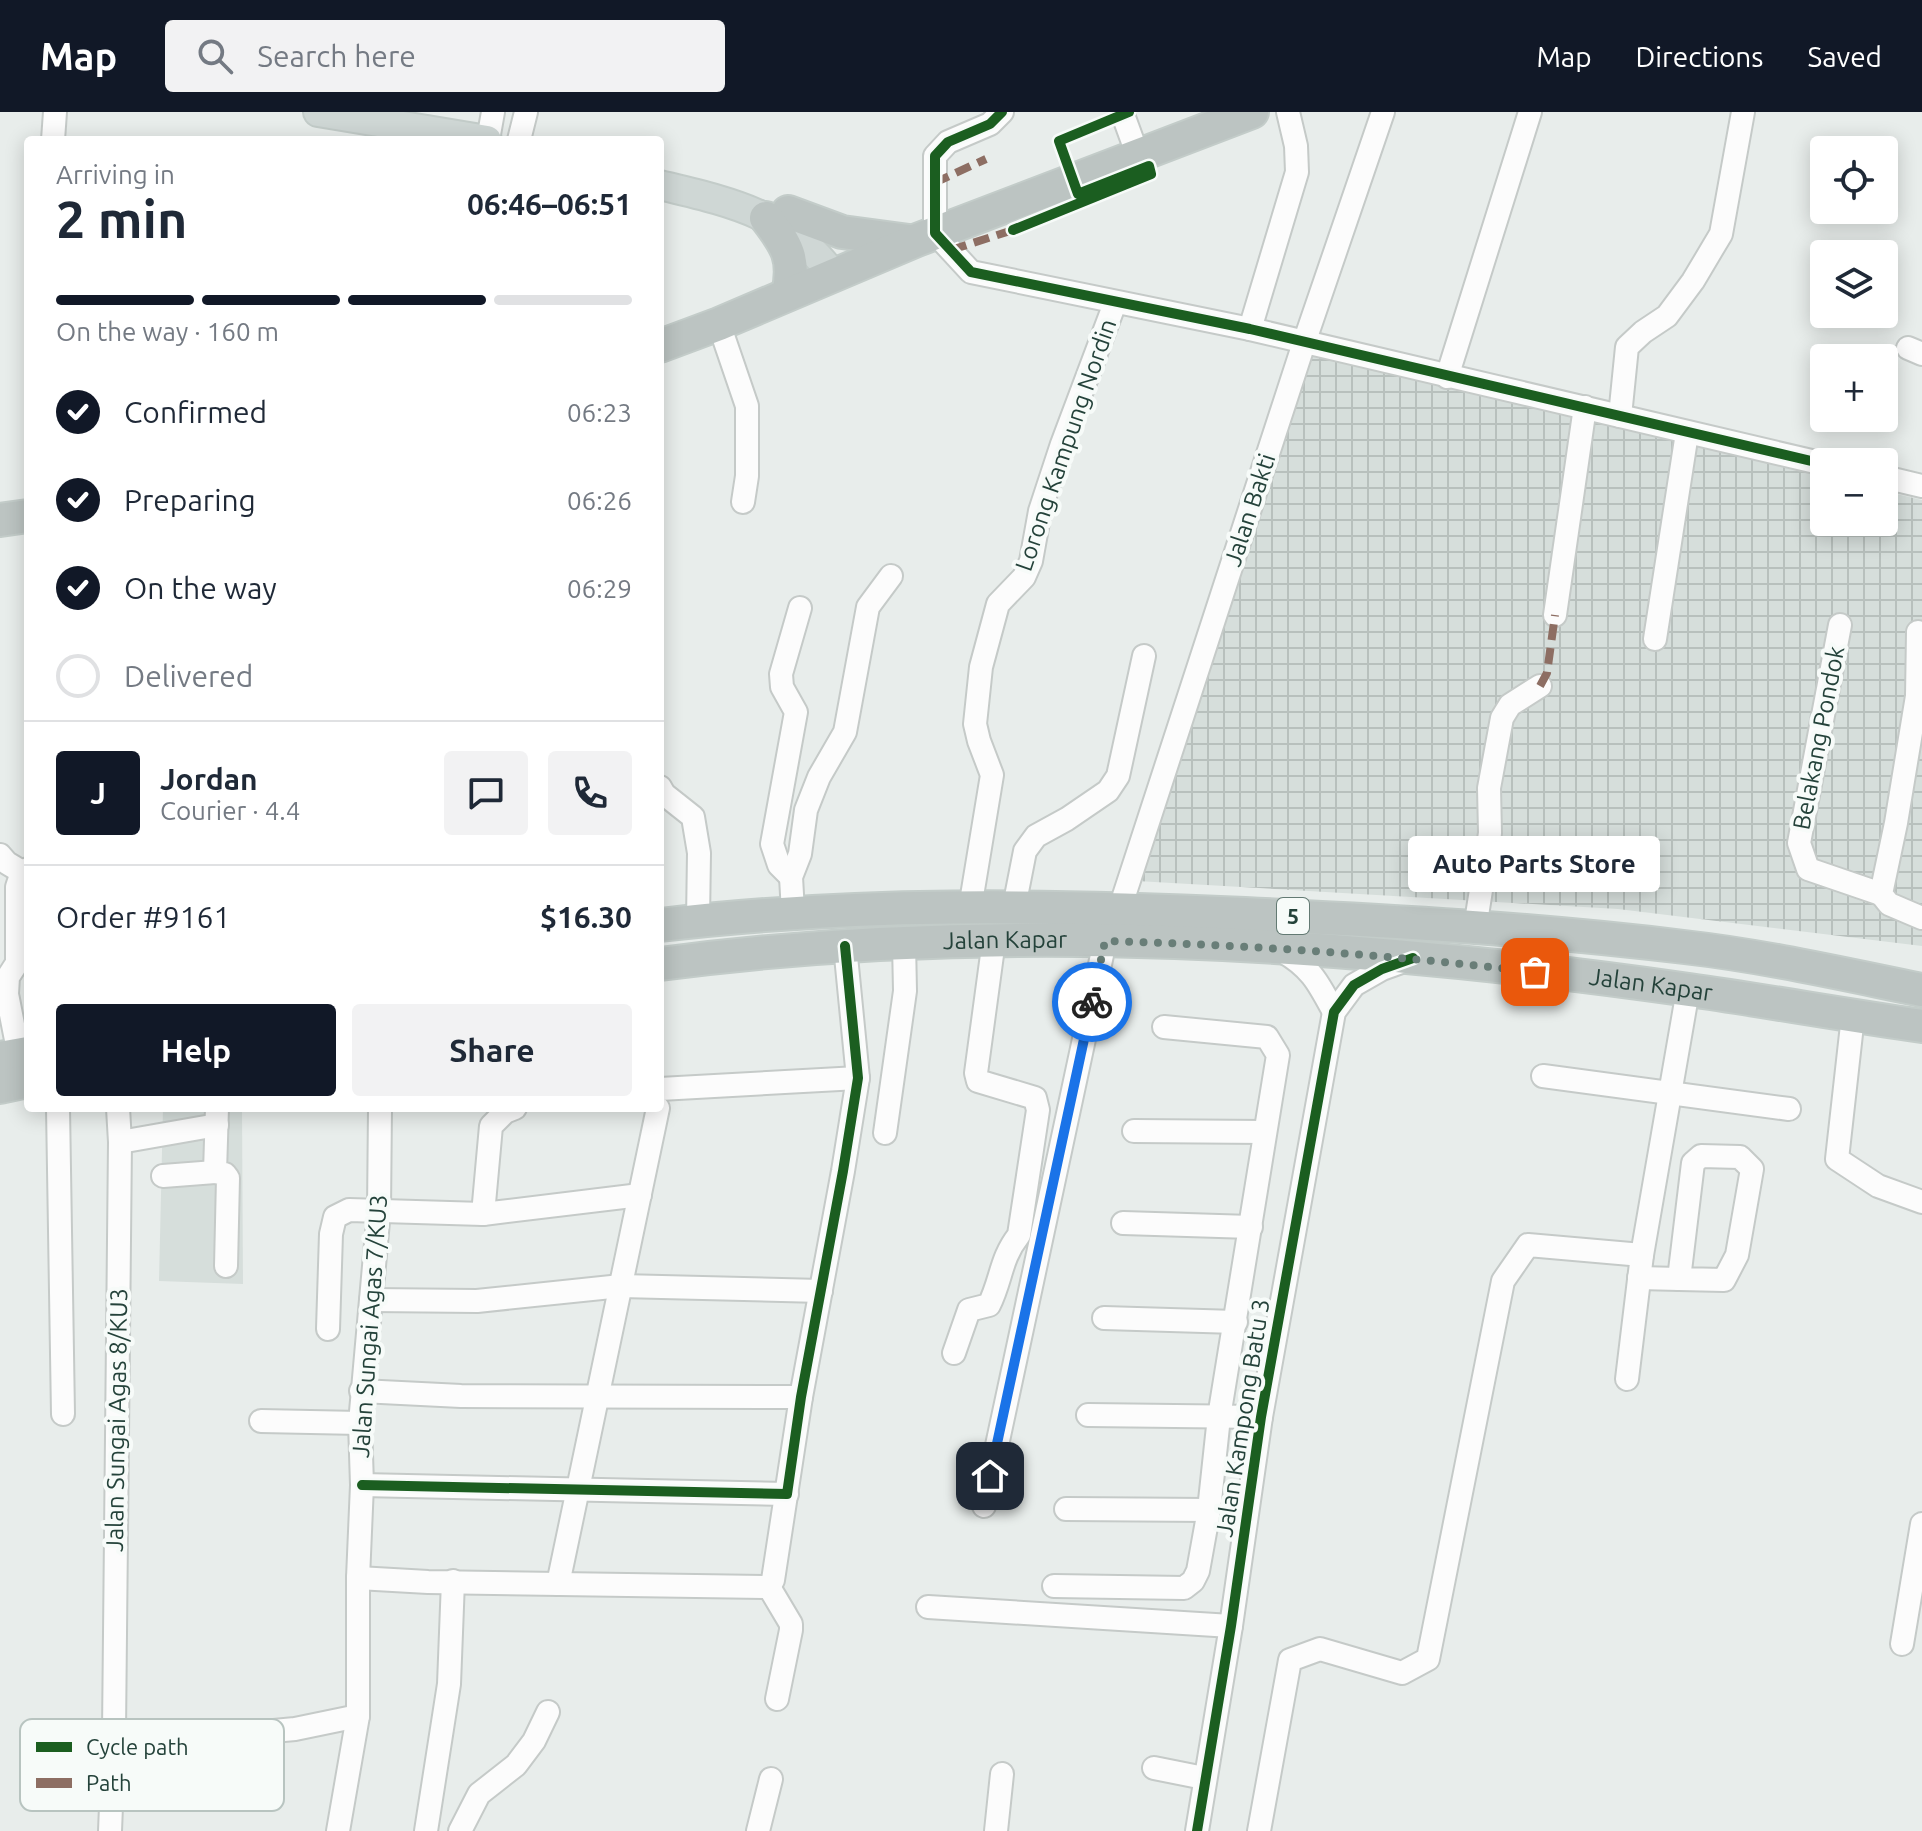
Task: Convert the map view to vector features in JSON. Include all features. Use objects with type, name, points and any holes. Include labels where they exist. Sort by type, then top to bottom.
[{"type":"highway","points":[[664,345],[924,237],[1138,156],[1216,118],[1252,112]]},
{"type":"highway","points":[[777,215],[842,232],[924,237]]},
{"type":"highway","points":[[777,215],[790,258],[788,294]]},
{"type":"highway","points":[[0,520],[24,517]]},
{"type":"highway","name":"Jalan Kapar","points":[[664,924],[793,912],[1014,907],[1120,908],[1355,919],[1686,947],[1922,990]]},
{"type":"highway","name":"Jalan Kapar","points":[[664,963],[764,950],[994,940],[1276,947],[1413,958],[1688,990],[1922,1026]]},
{"type":"highway","points":[[0,1087],[19,1061]]},
{"type":"main road","points":[[318,112],[464,136]]},
{"type":"main road","points":[[390,112],[474,136]]},
{"type":"main road","points":[[664,186],[777,215],[840,273]]},
{"type":"street","points":[[53,136],[55,112]]},
{"type":"street","points":[[489,136],[493,112]]},
{"type":"street","points":[[520,136],[526,112]]},
{"type":"street","points":[[1002,112],[990,124],[948,142],[935,156],[924,237],[971,272],[1250,329],[1810,461]]},
{"type":"street","points":[[1122,112],[1138,156]]},
{"type":"street","points":[[1250,329],[1297,172],[1296,146],[1288,112]]},
{"type":"street","name":"Jalan Bakti","points":[[1120,908],[1304,343],[1383,112]]},
{"type":"street","points":[[1447,377],[1530,112]]},
{"type":"street","points":[[1620,416],[1627,347],[1667,316],[1693,281],[1721,234],[1743,112]]},
{"type":"street","name":"Lorong Kampung Nordin","points":[[970,908],[992,775],[975,724],[981,667],[998,604],[1024,577],[1031,561],[1040,511],[1053,471],[1115,303]]},
{"type":"street","points":[[719,324],[747,406],[747,476],[743,502]]},
{"type":"street","points":[[1555,615],[1585,407]]},
{"type":"street","points":[[1655,639],[1687,433]]},
{"type":"street","points":[[1898,480],[1922,486]]},
{"type":"street","points":[[793,912],[791,877],[800,854],[806,810],[819,777],[845,732],[868,607],[891,576]]},
{"type":"street","points":[[791,877],[779,865],[772,844],[796,712],[782,687],[781,674],[800,608]]},
{"type":"street","name":"Belakang Pondok","points":[[1840,625],[1799,843],[1808,869],[1881,894]]},
{"type":"street","points":[[1918,632],[1919,697],[1881,894],[1889,904],[1922,918]]},
{"type":"street","points":[[1014,907],[1025,851],[1036,836],[1108,791],[1118,776],[1144,656]]},
{"type":"street","points":[[1475,928],[1490,833],[1489,788],[1502,718],[1510,705],[1540,686]]},
{"type":"street","points":[[664,794],[693,817],[699,853],[698,920]]},
{"type":"street","points":[[0,855],[7,863],[24,871]]},
{"type":"street","points":[[19,1061],[7,994],[8,977],[17,963],[17,887],[24,873]]},
{"type":"street","points":[[954,1353],[969,1310],[989,1305],[1006,1252],[1019,1235],[1038,1110],[1035,1098],[978,1081],[976,1073],[994,940]]},
{"type":"street","points":[[984,1506],[1105,941]]},
{"type":"street","points":[[885,1133],[905,991],[904,943]]},
{"type":"street","points":[[769,1587],[773,1580],[801,1397],[858,1078],[845,946]]},
{"type":"street","points":[[1276,947],[1303,963],[1319,983],[1334,1012],[1354,985],[1382,969],[1413,958]]},
{"type":"street","points":[[1627,1379],[1642,1255],[1688,990]]},
{"type":"street","name":"Jalan Kampong Batu 3","points":[[1197,1831],[1261,1417],[1334,1012]]},
{"type":"street","points":[[1853,1016],[1837,1159],[1878,1186],[1922,1202]]},
{"type":"street","points":[[1054,1586],[1184,1588],[1193,1581],[1198,1571],[1209,1510],[1219,1417],[1278,1055],[1267,1037],[1164,1027]]},
{"type":"street","points":[[1543,1076],[1789,1109]]},
{"type":"street","points":[[664,1096],[858,1078]]},
{"type":"street","points":[[58,1112],[63,1414]]},
{"type":"street","name":"Jalan Sungai Agas 8/KU3","points":[[114,1719],[118,1112]]},
{"type":"street","name":"Jalan Sungai Agas 7/KU3","points":[[338,1831],[358,1716],[361,1391],[379,1210],[380,1112]]},
{"type":"street","points":[[483,1214],[491,1126],[508,1112]]},
{"type":"street","points":[[558,1584],[657,1112]]},
{"type":"street","points":[[120,1142],[217,1116],[215,1172]]},
{"type":"street","points":[[1134,1131],[1265,1132]]},
{"type":"street","points":[[1639,1278],[1679,1279],[1724,1280],[1737,1255],[1752,1169],[1740,1157],[1701,1156],[1693,1163],[1679,1279]]},
{"type":"street","points":[[163,1176],[215,1172],[228,1178],[226,1266]]},
{"type":"street","points":[[328,1329],[331,1234],[335,1217],[349,1210],[483,1214],[640,1195]]},
{"type":"street","points":[[1123,1223],[1251,1227]]},
{"type":"street","points":[[1259,1831],[1290,1660],[1320,1649],[1402,1673],[1428,1659],[1503,1281],[1528,1245],[1642,1255]]},
{"type":"street","points":[[371,1300],[477,1301],[621,1286],[821,1291]]},
{"type":"street","points":[[1104,1318],[1236,1322]]},
{"type":"street","points":[[361,1391],[461,1396],[801,1397]]},
{"type":"street","points":[[1088,1415],[1261,1417]]},
{"type":"street","points":[[261,1421],[360,1423]]},
{"type":"street","points":[[362,1485],[787,1494]]},
{"type":"street","points":[[1066,1509],[1209,1510]]},
{"type":"street","points":[[1902,1644],[1922,1524]]},
{"type":"street","points":[[358,1578],[769,1587]]},
{"type":"street","points":[[426,1831],[449,1684],[453,1581]]},
{"type":"street","points":[[769,1587],[791,1624],[777,1699]]},
{"type":"street","points":[[928,1607],[1231,1626]]},
{"type":"street","points":[[460,1831],[479,1794],[516,1765],[534,1741],[548,1712]]},
{"type":"street","points":[[284,1730],[358,1716]]},
{"type":"street","points":[[1154,1768],[1204,1778]]},
{"type":"street","points":[[996,1831],[1002,1774]]},
{"type":"street","points":[[758,1831],[771,1779]]},
{"type":"street","name":"Jalan Sungai Agas 8/KU3","points":[[110,1831],[111,1811]]},
{"type":"shaded area","points":[[1310,351],[1810,473],[1810,536],[1898,536],[1898,494],[1922,500],[1922,946],[1618,909],[1137,881]]},
{"type":"shaded area","points":[[163,1112],[242,1112],[243,1284],[159,1281]]},
{"type":"marked path","points":[[934,183],[986,159]]},
{"type":"marked path","points":[[951,250],[1013,230]]},
{"type":"marked path","points":[[1540,686],[1547,673],[1555,615]]},
{"type":"cycle path","points":[[1002,112],[990,124],[948,142],[935,156],[935,233],[971,272],[1250,329],[1810,461]]},
{"type":"cycle path","points":[[1013,230],[1151,174],[1149,166],[1078,194],[1059,141],[1129,112]]},
{"type":"cycle path","points":[[362,1485],[787,1494],[801,1397],[858,1078],[845,946]]},
{"type":"cycle path","points":[[1197,1831],[1261,1417],[1334,1012],[1354,985],[1382,969],[1413,958]]},
{"type":"way so far","points":[[1092,1002],[1105,941],[1276,947],[1535,972]]},
{"type":"place","name":"Auto Parts Store","points":[[1535,972]]},
{"type":"route","points":[[990,1476],[1092,1002]]}]
